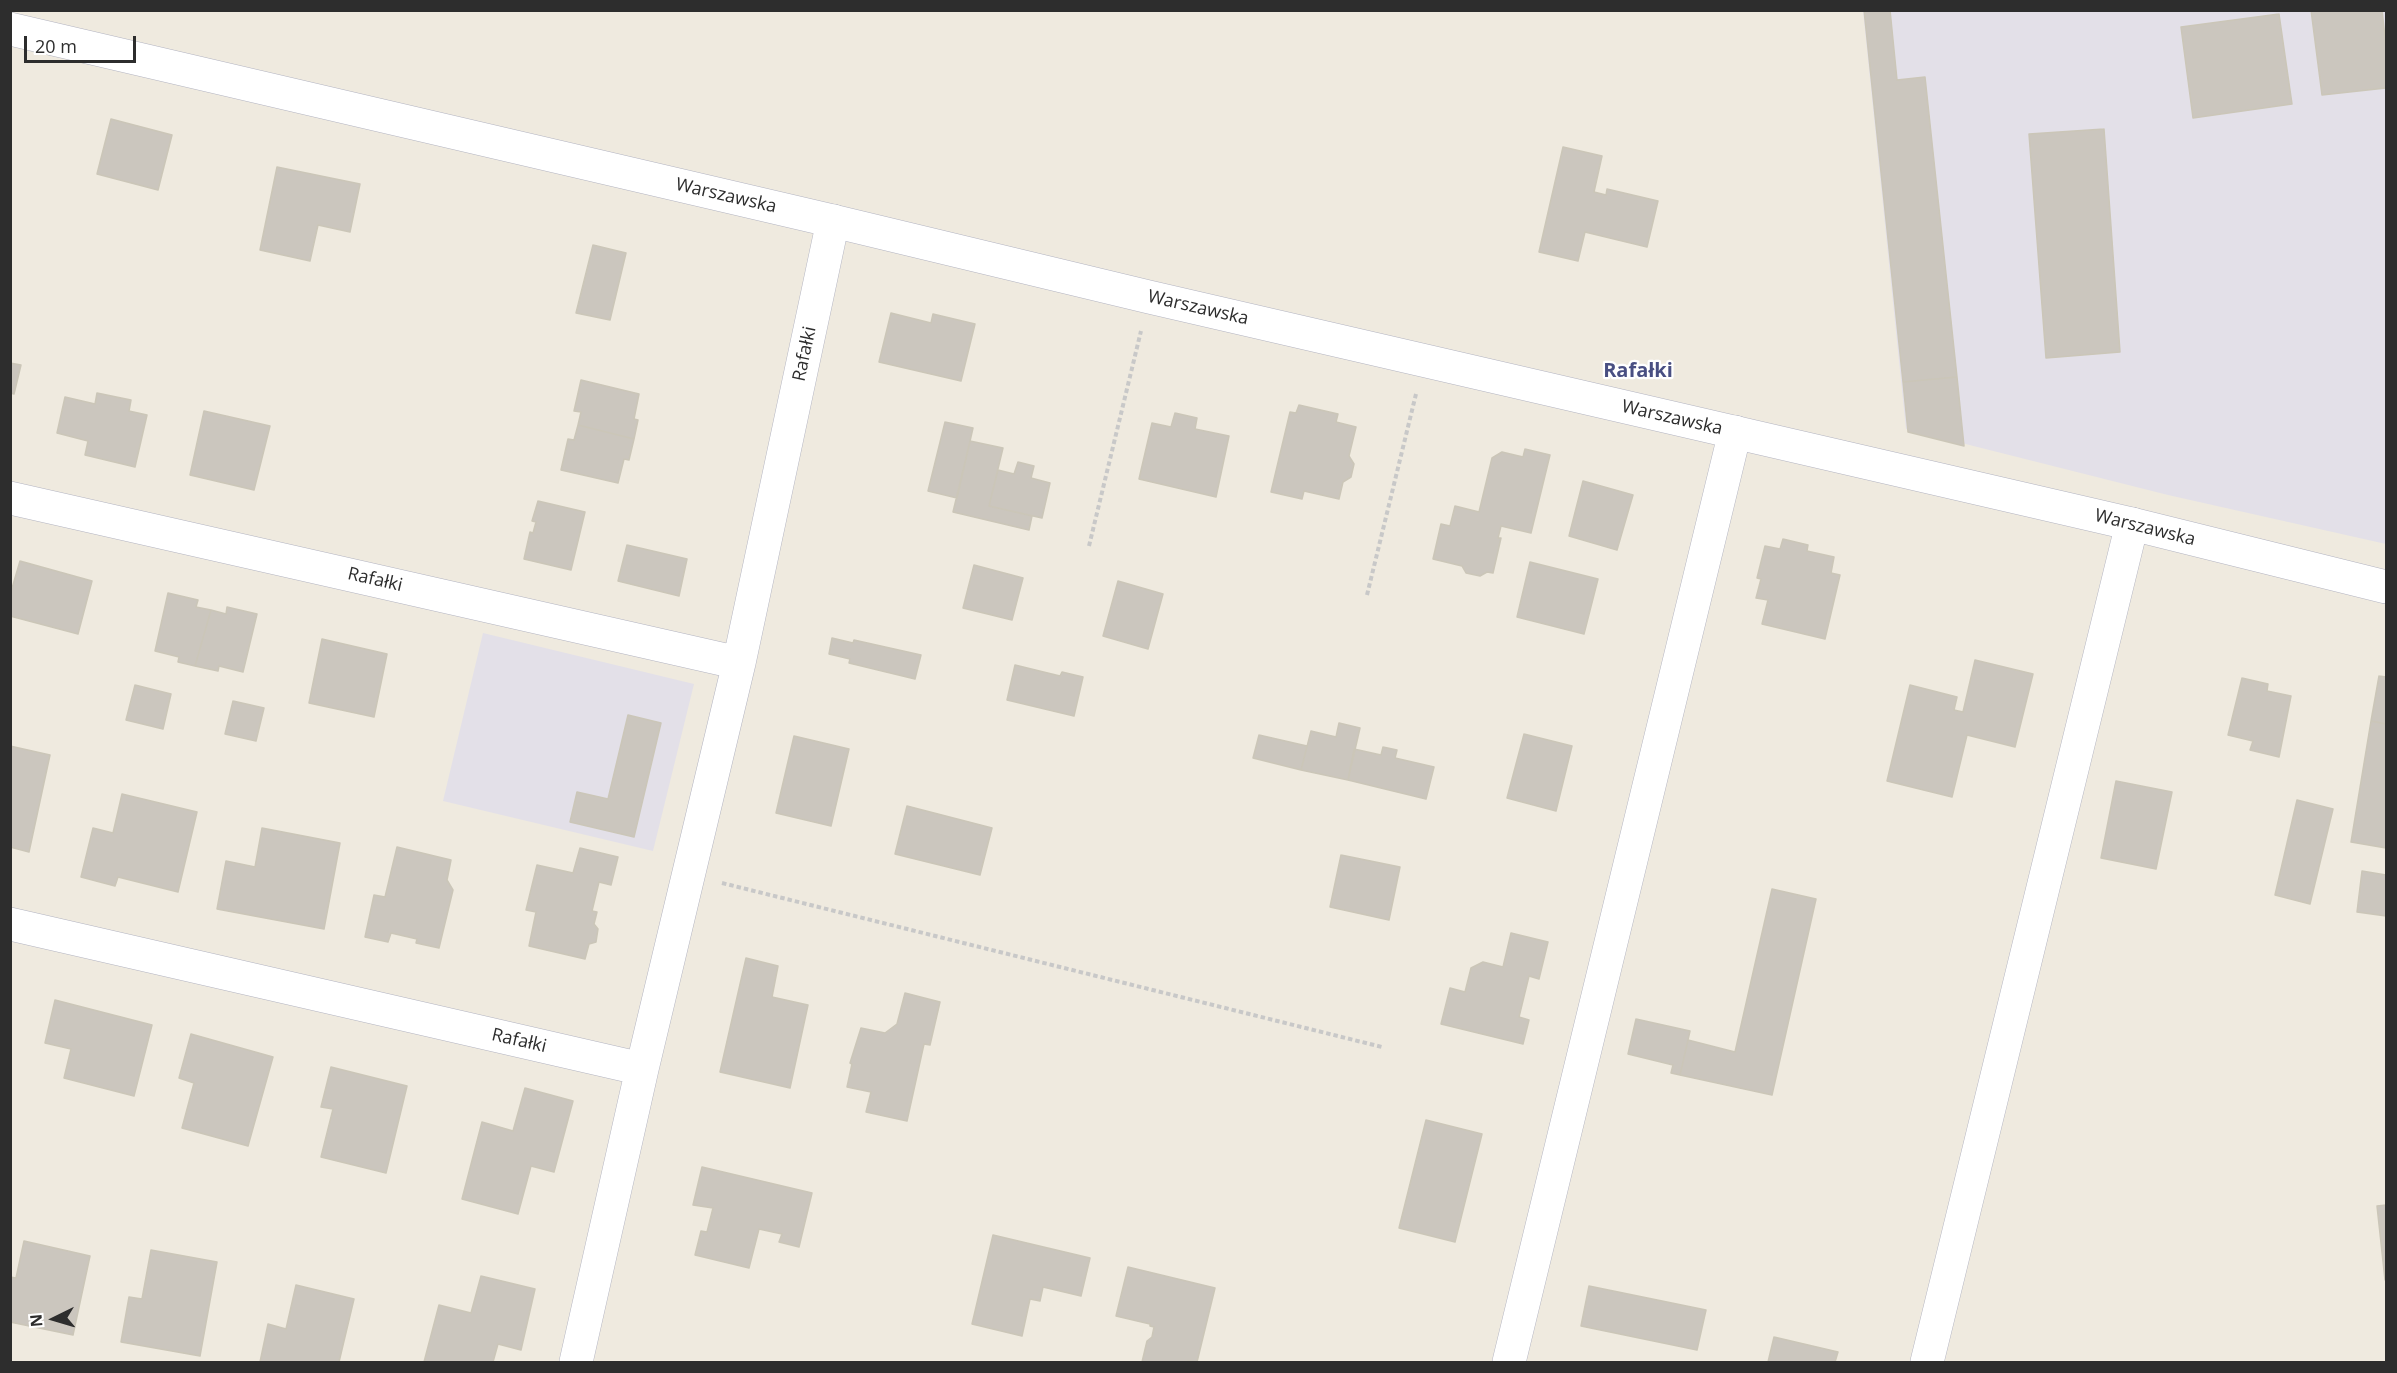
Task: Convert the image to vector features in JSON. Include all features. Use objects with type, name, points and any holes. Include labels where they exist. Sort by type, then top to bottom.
[{"type":"street","name":"Warszawska","points":[[10,29],[1149,297],[2132,524],[2386,587]]},
{"type":"street","name":"Rafałki","points":[[576,1362],[642,1069],[739,663],[833,221]]},
{"type":"street","points":[[1509,1362],[1735,432]]},
{"type":"street","name":"Rafałki","points":[[10,498],[739,663]]},
{"type":"street","points":[[1927,1362],[2132,524]]},
{"type":"street","name":"Rafałki","points":[[10,924],[642,1069]]},
{"type":"path","points":[[1089,546],[1149,297]]},
{"type":"path","points":[[1367,595],[1424,360]]},
{"type":"path","points":[[690,875],[1382,1047]]},
{"type":"shaded area","points":[[1863,11],[2386,11],[2386,544],[2168,495],[1906,429]]},
{"type":"shaded area","points":[[483,633],[694,684],[653,851],[443,801]]},
{"type":"building","points":[[1864,10],[1890,10],[1897,80],[1925,77],[1957,377],[1903,382]]},
{"type":"building","points":[[2311,10],[2382,10],[2386,46],[2386,88],[2322,95]]},
{"type":"building","points":[[2279,14],[2292,104],[2193,118],[2181,27]]},
{"type":"building","points":[[111,119],[172,135],[158,190],[97,174]]},
{"type":"building","points":[[2104,129],[2120,352],[2046,358],[2029,134]]},
{"type":"building","points":[[1563,147],[1602,156],[1594,192],[1606,195],[1607,189],[1658,201],[1647,247],[1585,232],[1578,261],[1539,252]]},
{"type":"building","points":[[277,167],[360,184],[350,232],[318,225],[310,261],[260,250]]},
{"type":"building","points":[[593,245],[626,253],[610,320],[576,313]]},
{"type":"building","points":[[891,313],[931,323],[933,314],[975,324],[961,381],[879,362]]},
{"type":"building","points":[[10,363],[21,365],[14,394],[10,393]]},
{"type":"building","points":[[1957,377],[1964,446],[1908,432],[1903,382]]},
{"type":"building","points":[[581,380],[639,394],[634,419],[638,420],[634,439],[578,425],[581,412],[574,411]]},
{"type":"building","points":[[97,393],[131,400],[129,411],[147,415],[135,467],[85,455],[88,441],[57,433],[65,397],[95,404]]},
{"type":"building","points":[[1299,405],[1338,414],[1336,422],[1356,427],[1349,456],[1354,464],[1351,477],[1343,482],[1339,499],[1304,491],[1302,499],[1271,492],[1290,412],[1296,413]]},
{"type":"building","points":[[204,411],[270,426],[254,490],[190,475]]},
{"type":"building","points":[[1175,413],[1197,418],[1195,429],[1229,436],[1216,497],[1139,479],[1152,423],[1171,427]]},
{"type":"building","points":[[945,422],[973,428],[957,498],[928,491]]},
{"type":"building","points":[[578,425],[634,439],[629,460],[624,459],[618,483],[561,470],[568,439],[574,440]]},
{"type":"building","points":[[970,441],[1003,448],[989,506],[1032,516],[1029,530],[953,512]]},
{"type":"building","points":[[1525,449],[1550,455],[1531,533],[1501,526],[1498,538],[1501,538],[1493,573],[1487,572],[1480,576],[1466,573],[1462,566],[1433,559],[1441,524],[1450,526],[1455,506],[1479,512],[1492,458],[1502,452],[1523,457]]},
{"type":"building","points":[[1018,462],[1034,466],[1031,478],[1050,483],[1042,518],[989,506],[998,470],[1014,474]]},
{"type":"building","points":[[1583,481],[1633,495],[1617,550],[1569,536]]},
{"type":"building","points":[[538,501],[585,512],[571,570],[524,559],[530,532],[533,533],[536,522],[532,521]]},
{"type":"building","points":[[1783,539],[1808,545],[1807,551],[1834,557],[1831,573],[1840,575],[1825,639],[1762,624],[1768,600],[1756,598],[1761,579],[1757,578],[1765,546],[1780,549]]},
{"type":"building","points":[[627,545],[687,559],[679,596],[618,581]]},
{"type":"building","points":[[20,561],[92,581],[78,634],[10,616],[10,595]]},
{"type":"building","points":[[1530,562],[1598,579],[1584,634],[1517,617]]},
{"type":"building","points":[[974,565],[1023,578],[1012,620],[963,608]]},
{"type":"building","points":[[1118,581],[1163,594],[1148,649],[1103,636]]},
{"type":"building","points":[[168,593],[198,600],[196,607],[211,610],[195,666],[178,662],[179,657],[155,651]]},
{"type":"building","points":[[227,607],[257,614],[243,672],[219,666],[218,671],[195,666],[211,610],[226,614]]},
{"type":"building","points":[[832,638],[853,643],[854,640],[921,655],[915,679],[849,663],[850,659],[829,654]]},
{"type":"building","points":[[322,639],[387,654],[374,717],[309,703]]},
{"type":"building","points":[[1975,660],[2033,674],[2015,747],[1967,735],[1952,797],[1887,781],[1910,685],[1957,697],[1954,710],[1963,712]]},
{"type":"building","points":[[1015,665],[1060,676],[1062,672],[1083,677],[1074,716],[1007,700]]},
{"type":"building","points":[[2379,676],[2386,677],[2386,724],[2371,721]]},
{"type":"building","points":[[2242,678],[2268,684],[2267,691],[2291,696],[2279,757],[2250,750],[2253,741],[2228,735]]},
{"type":"building","points":[[135,685],[171,694],[163,729],[126,720]]},
{"type":"building","points":[[233,701],[264,708],[256,741],[225,734]]},
{"type":"building","points":[[628,715],[661,723],[634,837],[570,822],[577,792],[608,799]]},
{"type":"building","points":[[2371,721],[2386,724],[2386,848],[2351,842]]},
{"type":"building","points":[[1339,723],[1360,728],[1348,780],[1301,770],[1311,731],[1336,737]]},
{"type":"building","points":[[1524,734],[1572,746],[1556,811],[1507,798]]},
{"type":"building","points":[[1259,735],[1307,746],[1301,770],[1253,758]]},
{"type":"building","points":[[794,736],[849,749],[831,826],[776,813]]},
{"type":"building","points":[[10,746],[50,755],[29,852],[10,847]]},
{"type":"building","points":[[1383,747],[1397,750],[1395,758],[1434,767],[1426,799],[1348,780],[1354,749],[1381,755]]},
{"type":"building","points":[[2116,781],[2172,792],[2156,869],[2101,858]]},
{"type":"building","points":[[122,794],[197,812],[178,892],[118,877],[115,886],[81,877],[93,828],[113,833]]},
{"type":"building","points":[[2297,800],[2333,809],[2310,904],[2275,895]]},
{"type":"building","points":[[907,806],[992,828],[980,875],[895,854]]},
{"type":"building","points":[[262,828],[340,843],[324,929],[217,909],[226,861],[255,867]]},
{"type":"building","points":[[397,847],[451,860],[447,880],[453,890],[439,948],[416,943],[417,939],[391,933],[388,942],[365,937],[374,895],[385,897]]},
{"type":"building","points":[[580,848],[618,857],[611,885],[599,882],[592,911],[597,912],[594,924],[598,929],[596,942],[589,944],[585,959],[529,946],[536,912],[526,910],[537,865],[573,873]]},
{"type":"building","points":[[1341,855],[1400,867],[1389,920],[1330,907]]},
{"type":"building","points":[[2362,871],[2386,875],[2386,916],[2357,912]]},
{"type":"building","points":[[1772,889],[1816,899],[1772,1095],[1680,1075],[1688,1040],[1735,1052]]},
{"type":"building","points":[[1511,933],[1548,942],[1539,979],[1529,976],[1519,1017],[1529,1020],[1523,1044],[1441,1024],[1450,988],[1465,992],[1471,968],[1483,962],[1503,967]]},
{"type":"building","points":[[746,958],[778,966],[772,997],[808,1005],[790,1088],[720,1072]]},
{"type":"building","points":[[905,993],[940,1002],[930,1045],[924,1044],[907,1121],[866,1112],[871,1092],[847,1087],[852,1064],[850,1063],[861,1028],[885,1033],[897,1024]]},
{"type":"building","points":[[55,1000],[152,1025],[134,1096],[64,1078],[71,1049],[45,1043]]},
{"type":"building","points":[[1636,1019],[1690,1031],[1680,1075],[1671,1073],[1673,1065],[1628,1054]]},
{"type":"building","points":[[191,1034],[273,1057],[248,1146],[182,1128],[194,1083],[179,1078]]},
{"type":"building","points":[[331,1067],[407,1086],[386,1173],[321,1157],[333,1109],[321,1107]]},
{"type":"building","points":[[525,1088],[573,1101],[554,1172],[531,1166],[518,1214],[462,1199],[482,1122],[513,1131]]},
{"type":"building","points":[[1426,1120],[1482,1134],[1455,1242],[1399,1228]]},
{"type":"building","points":[[702,1167],[812,1193],[799,1247],[779,1242],[782,1234],[759,1229],[749,1268],[695,1255],[701,1231],[707,1232],[713,1208],[693,1205]]},
{"type":"building","points":[[2386,1205],[2386,1280],[2385,1280],[2377,1206]]},
{"type":"building","points":[[993,1235],[1090,1258],[1081,1296],[1043,1287],[1040,1301],[1030,1299],[1022,1336],[972,1324]]},
{"type":"building","points":[[24,1241],[90,1256],[73,1335],[10,1322],[10,1277],[16,1278]]},
{"type":"building","points":[[151,1250],[217,1262],[200,1356],[121,1342],[129,1297],[142,1299]]},
{"type":"building","points":[[1128,1267],[1215,1288],[1197,1362],[1142,1362],[1147,1341],[1152,1337],[1154,1327],[1116,1316]]},
{"type":"building","points":[[481,1276],[535,1289],[521,1350],[498,1344],[493,1362],[424,1362],[439,1305],[471,1313]]},
{"type":"building","points":[[296,1285],[354,1299],[339,1362],[260,1362],[268,1324],[286,1329]]},
{"type":"building","points":[[1589,1286],[1706,1310],[1697,1350],[1581,1326]]},
{"type":"building","points":[[1774,1337],[1838,1352],[1835,1362],[1768,1362]]},
{"type":"district","name":"Rafałki","points":[[1638,371]]}]
